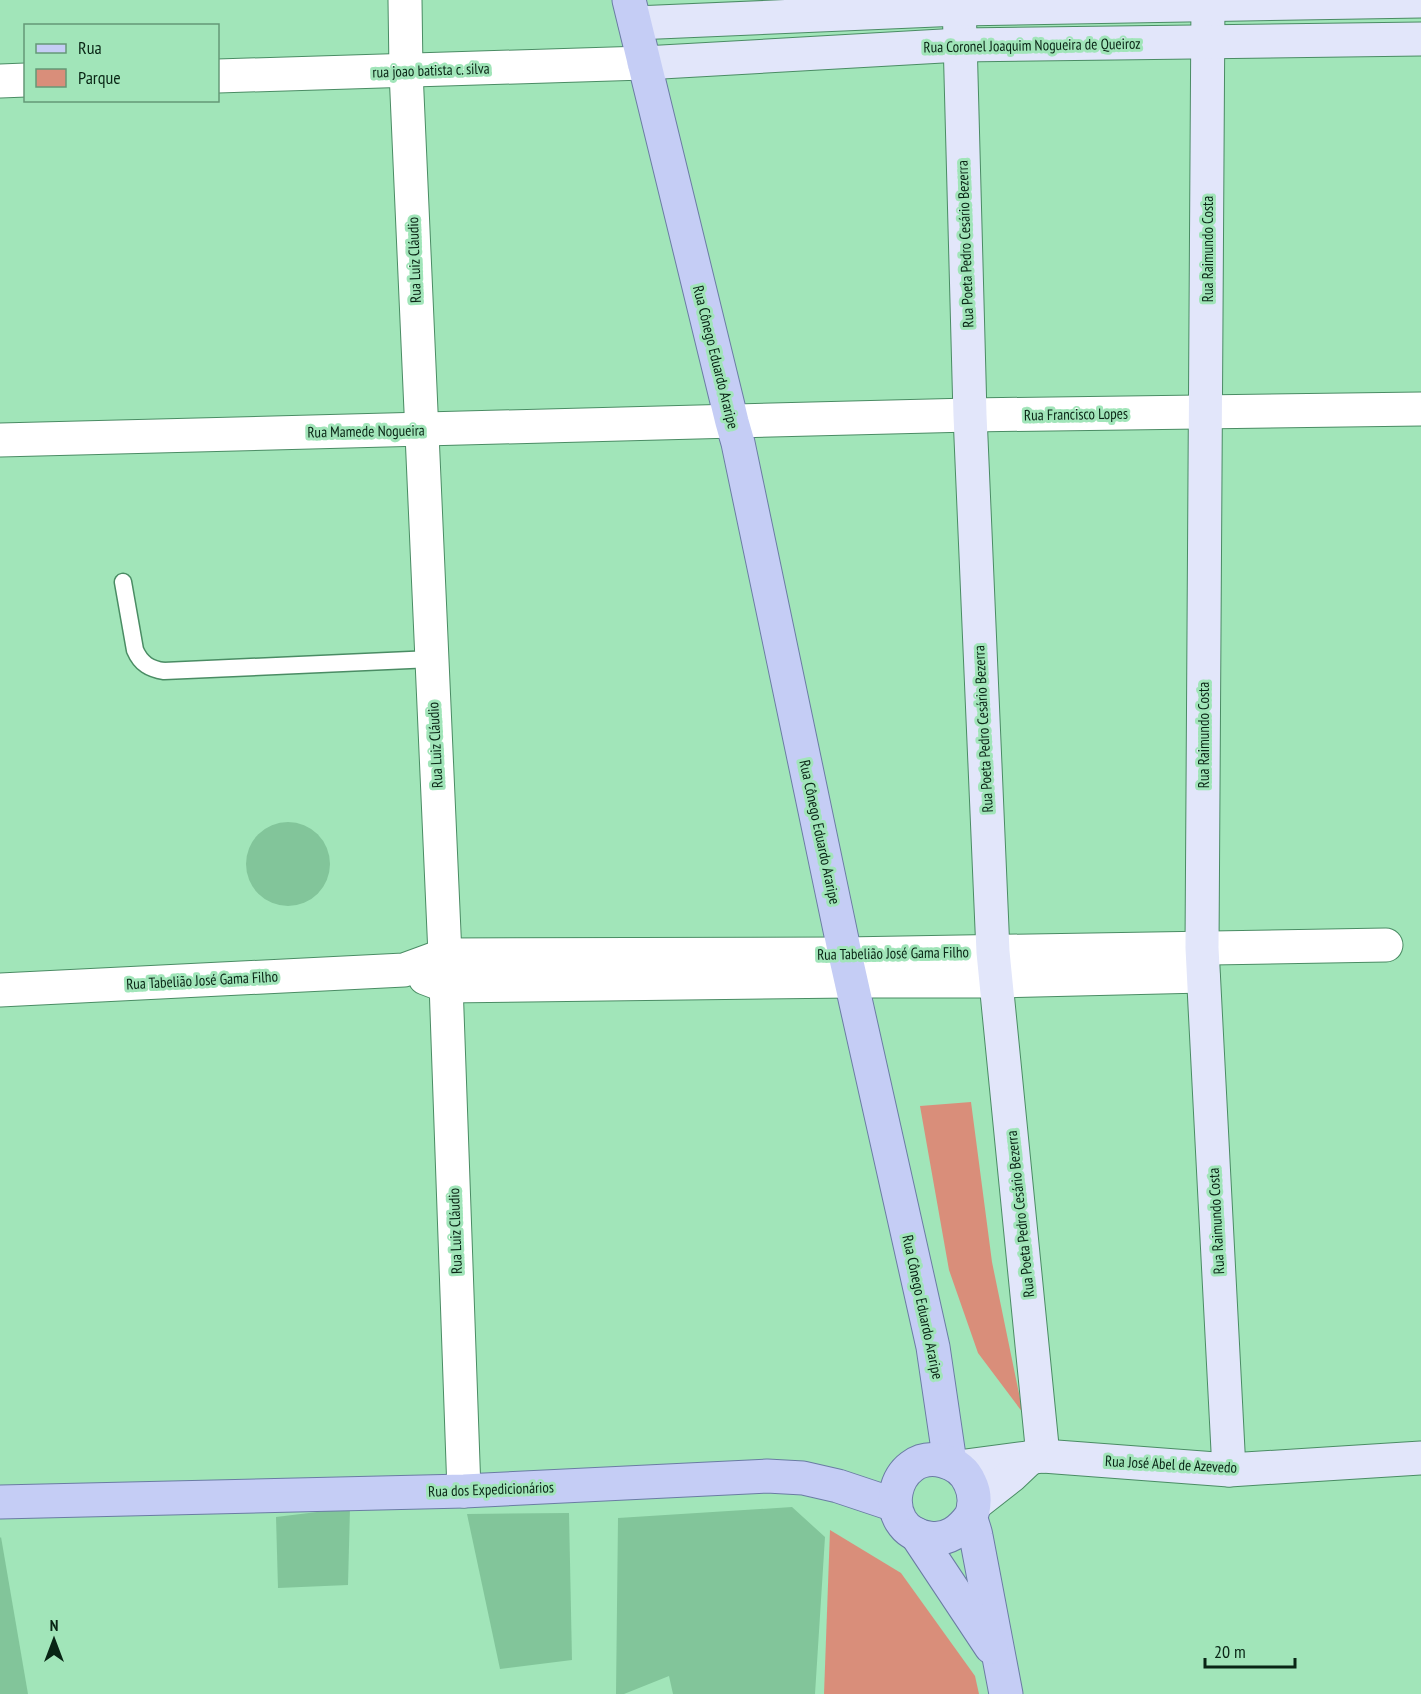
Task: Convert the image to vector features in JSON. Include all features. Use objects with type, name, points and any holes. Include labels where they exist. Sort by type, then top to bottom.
[{"type":"main road","points":[[632,12],[959,4],[1421,1]]},
{"type":"main road","name":"Rua Raimundo Costa","points":[[1208,2],[1202,962],[1229,1470]]},
{"type":"main road","name":"Rua Poeta Pedro Cesário Bezerra","points":[[959,4],[970,415],[995,966],[1037,1457]]},
{"type":"main road","name":"Rua Cônego Eduardo Araripe","points":[[632,12],[738,443],[848,968],[933,1347],[954,1465],[964,1473],[973,1488],[972,1511],[976,1536],[1006,1694]]},
{"type":"main road","name":"Rua Coronel Joaquim Nogueira de Queiroz","points":[[644,63],[960,45],[1421,39]]},
{"type":"main road","points":[[954,1465],[939,1460],[927,1460],[916,1464],[899,1481],[895,1493],[895,1504],[897,1514],[908,1529],[934,1539],[943,1538],[960,1530],[972,1511],[1011,1476],[1037,1457]]},
{"type":"main road","name":"Rua José Abel de Azevedo","points":[[954,1465],[1037,1457],[1229,1470],[1421,1458]]},
{"type":"main road","name":"Rua dos Expedicionários","points":[[0,1502],[464,1491],[767,1476],[803,1478],[838,1486],[895,1504]]},
{"type":"main road","name":"Rua Cônego Eduardo Araripe","points":[[916,1534],[999,1658]]},
{"type":"street","name":"Rua Luiz Cláudio","points":[[405,0],[406,71],[445,970],[464,1491]]},
{"type":"street","name":"rua joao batista c. silva","points":[[219,76],[644,63]]},
{"type":"street","points":[[0,81],[24,80]]},
{"type":"street","name":"Rua Francisco Lopes","points":[[732,422],[970,415],[1421,409]]},
{"type":"street","name":"Rua Mamede Nogueira","points":[[0,440],[732,422]]},
{"type":"street","name":"Rua Tabelião José Gama Filho","points":[[0,990],[404,970],[848,968],[1202,962],[1386,945]]},
{"type":"lane","points":[[123,582],[135,650],[145,665],[154,669],[164,671],[432,659]]},
{"type":"green space","points":[[971,1102],[992,1262],[1023,1413],[978,1353],[949,1270],[920,1106]]},
{"type":"green space","points":[[830,1530],[901,1573],[975,1676],[979,1694],[824,1694]]},
{"type":"building","points":[[288,822],[304,825],[318,834],[327,848],[330,864],[327,880],[318,894],[304,903],[288,906],[272,903],[258,894],[249,880],[246,864],[249,848],[258,834],[272,825]]},
{"type":"building","points":[[792,1507],[825,1537],[815,1694],[673,1694],[669,1676],[624,1694],[616,1694],[618,1518]]},
{"type":"building","points":[[350,1508],[348,1585],[278,1588],[276,1517]]},
{"type":"building","points":[[569,1513],[572,1660],[500,1669],[467,1514]]},
{"type":"building","points":[[1,1537],[28,1694],[0,1694]]}]
